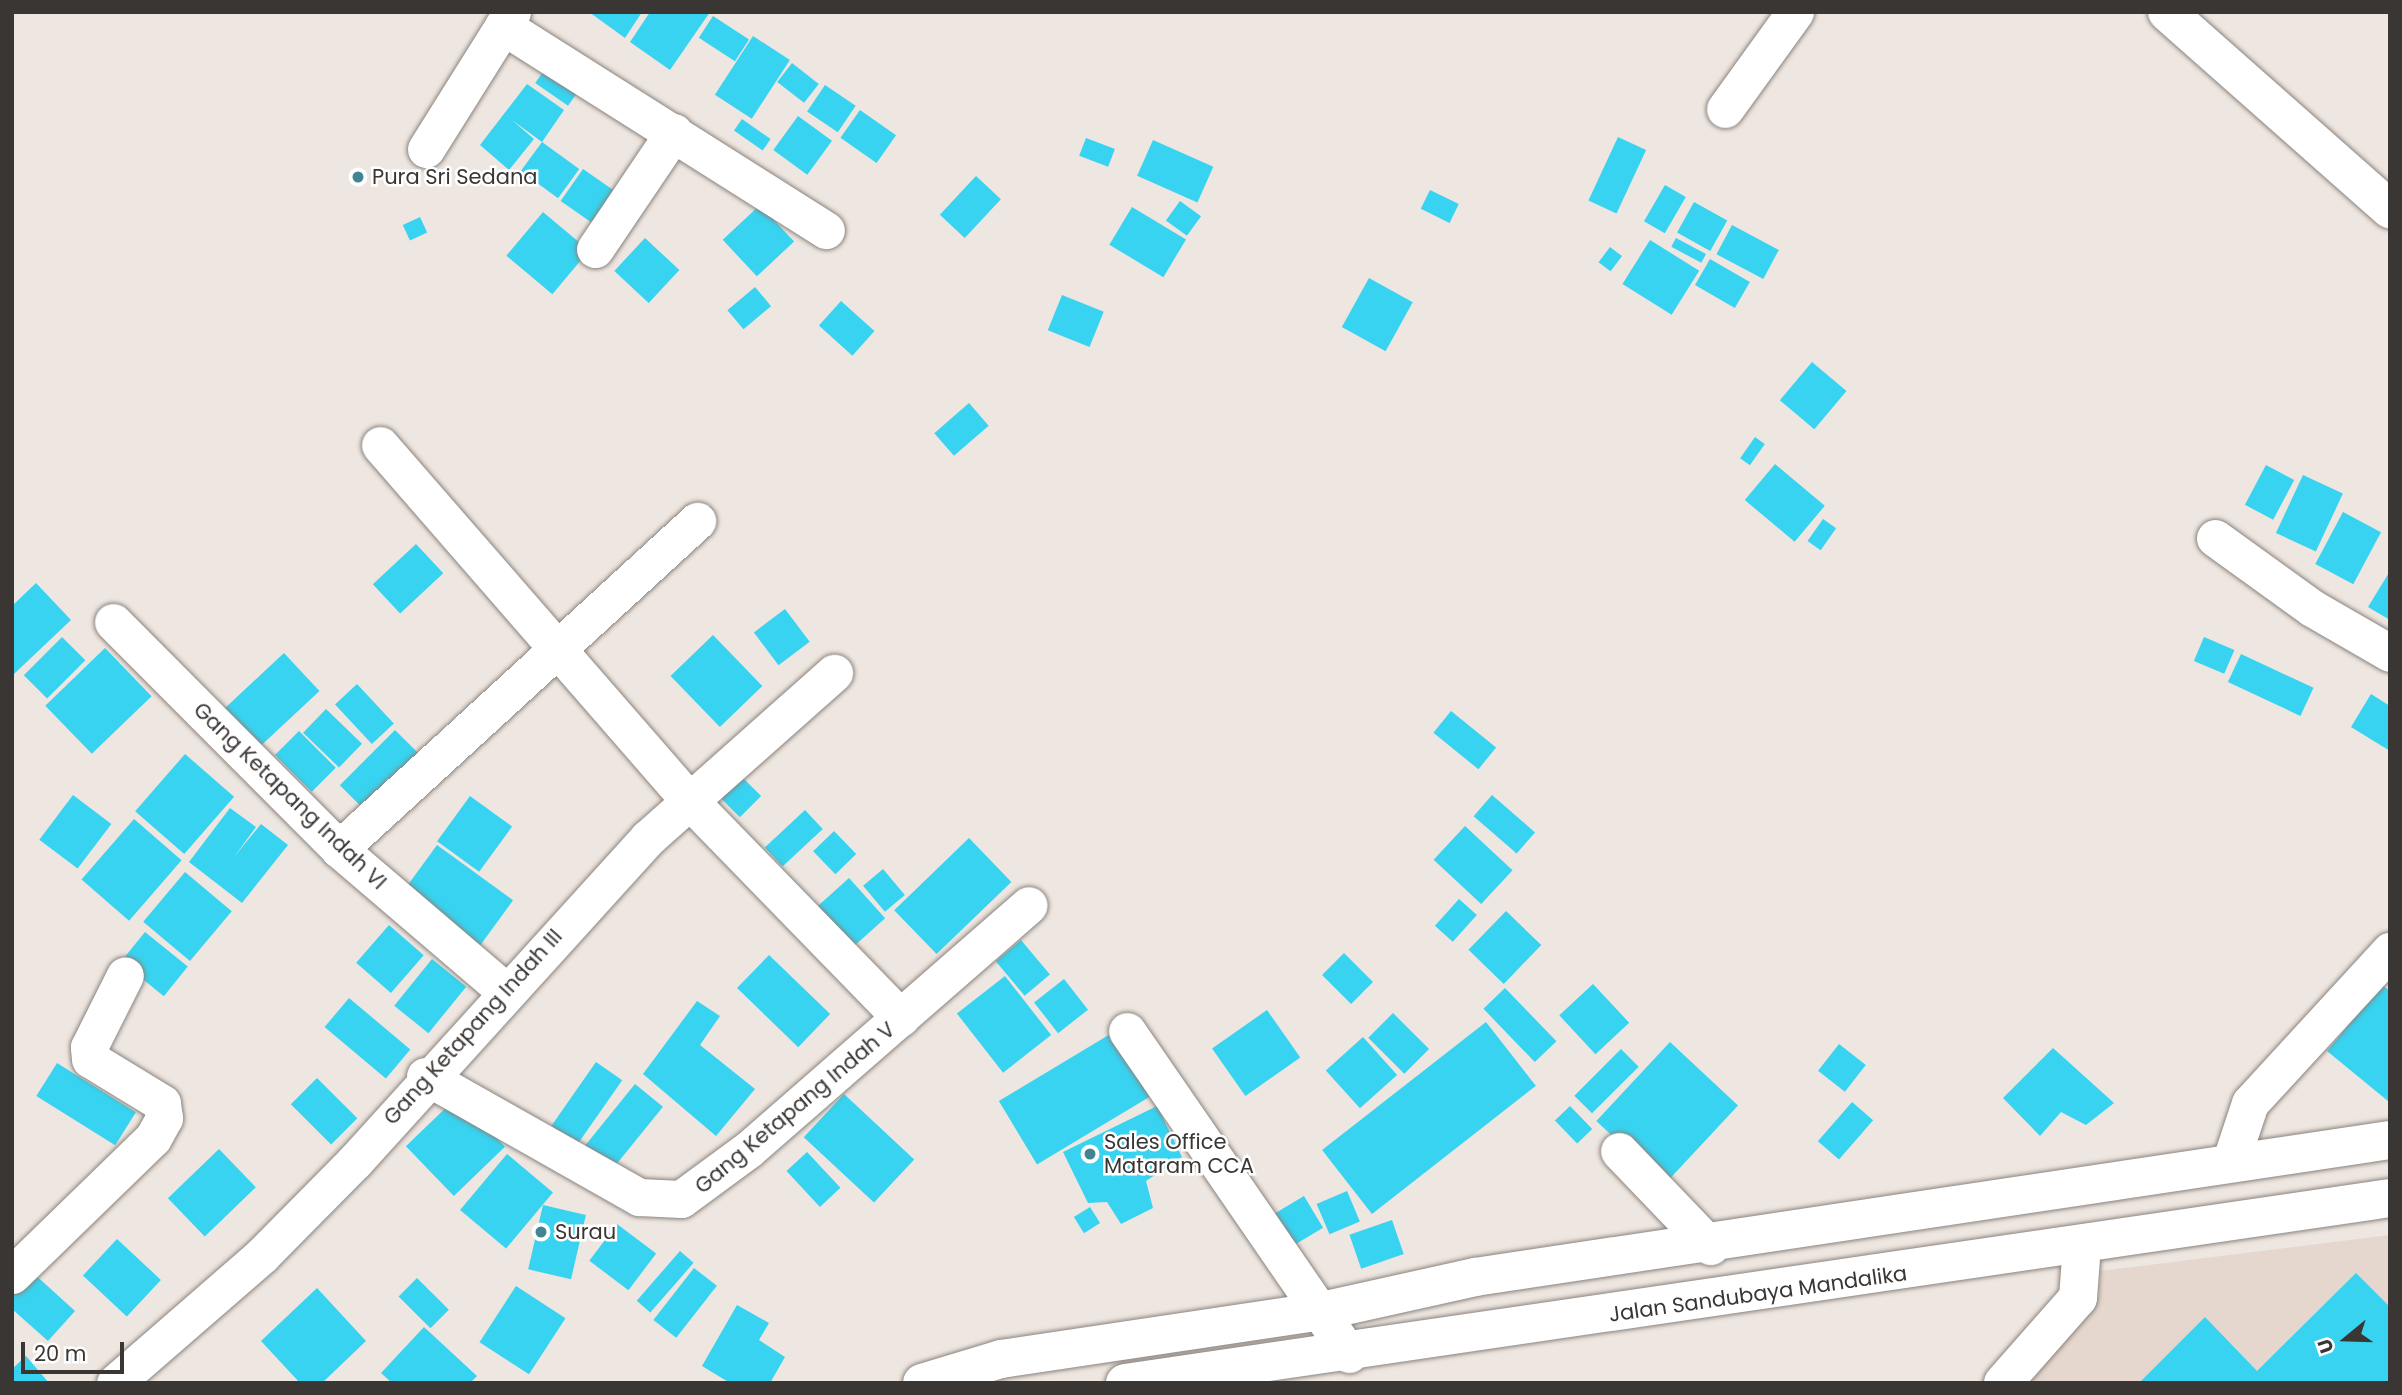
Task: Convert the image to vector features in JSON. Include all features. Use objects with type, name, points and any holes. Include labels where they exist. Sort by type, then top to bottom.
[{"type":"main road","points":[[2175,15],[2390,209]]},
{"type":"main road","points":[[922,1383],[1001,1359],[1322,1311],[1475,1276],[1710,1246],[2139,1176],[2390,1140]]},
{"type":"main road","points":[[2139,1176],[2146,1235]]},
{"type":"main road","name":"Jalan Sandubaya Mandalika","points":[[1125,1383],[1349,1354],[2390,1198]]},
{"type":"main road","points":[[2003,1383],[2078,1298],[2082,1245]]},
{"type":"street","points":[[1725,109],[1795,12]]},
{"type":"street","points":[[426,149],[507,19],[674,132],[826,230]]},
{"type":"street","points":[[595,249],[674,132]]},
{"type":"street","points":[[380,445],[554,651],[688,799],[901,1018]]},
{"type":"street","points":[[339,849],[697,521]]},
{"type":"street","points":[[2215,538],[2312,608],[2390,653]]},
{"type":"street","name":"Gang Ketapang Indah VI","points":[[113,622],[339,849],[505,991]]},
{"type":"street","name":"Gang Ketapang Indah III","points":[[115,1383],[262,1255],[355,1161],[425,1076],[688,799],[834,673]]},
{"type":"street","name":"Gang Ketapang Indah V","points":[[425,1076],[630,1193],[671,1202],[700,1191],[1029,905]]},
{"type":"street","points":[[2230,1163],[2250,1103],[2390,951]]},
{"type":"street","points":[[12,1275],[153,1138],[164,1118],[162,1103],[90,1059],[89,1047],[125,975]]},
{"type":"street","points":[[1127,1031],[1322,1311],[1349,1354]]},
{"type":"street","points":[[1619,1152],[1710,1246]]},
{"type":"shaded area","points":[[2390,1235],[2390,1383],[2021,1383],[2099,1298],[2101,1271]]},
{"type":"building","points":[[589,12],[642,12],[625,38]]},
{"type":"building","points":[[650,12],[710,12],[670,70],[630,42]]},
{"type":"building","points":[[713,16],[749,39],[735,61],[699,38]]},
{"type":"building","points":[[753,36],[790,60],[752,119],[715,95]]},
{"type":"building","points":[[792,63],[819,84],[804,103],[777,82]]},
{"type":"building","points":[[545,69],[578,92],[568,106],[535,83]]},
{"type":"building","points":[[527,84],[564,110],[542,142],[512,120],[534,139],[509,170],[480,145]]},
{"type":"building","points":[[825,85],[856,106],[838,132],[807,112]]},
{"type":"building","points":[[860,110],[896,135],[877,163],[840,138]]},
{"type":"building","points":[[798,116],[832,141],[807,175],[773,150]]},
{"type":"building","points":[[742,119],[771,139],[763,151],[734,130]]},
{"type":"building","points":[[1618,137],[1646,150],[1617,214],[1588,200]]},
{"type":"building","points":[[1086,138],[1115,149],[1108,167],[1079,156]]},
{"type":"building","points":[[1153,140],[1213,167],[1197,202],[1137,176]]},
{"type":"building","points":[[542,142],[579,169],[558,198],[521,171]]},
{"type":"building","points":[[583,169],[615,191],[593,223],[561,201]]},
{"type":"building","points":[[976,176],[1001,199],[965,238],[940,215]]},
{"type":"building","points":[[1665,185],[1686,197],[1665,233],[1644,221]]},
{"type":"building","points":[[1430,190],[1459,204],[1450,223],[1421,209]]},
{"type":"building","points":[[1180,201],[1201,216],[1187,236],[1166,220]]},
{"type":"building","points":[[1694,202],[1727,220],[1710,251],[1677,233]]},
{"type":"building","points":[[760,205],[794,242],[757,276],[723,240]]},
{"type":"building","points":[[1132,207],[1186,239],[1163,277],[1109,245]]},
{"type":"building","points":[[543,212],[589,251],[552,294],[506,256]]},
{"type":"building","points":[[420,217],[427,232],[410,240],[403,225]]},
{"type":"building","points":[[1732,225],[1779,250],[1763,279],[1717,254]]},
{"type":"building","points":[[645,238],[679,270],[649,303],[614,271]]},
{"type":"building","points":[[1676,238],[1706,254],[1701,263],[1671,247]]},
{"type":"building","points":[[1650,240],[1699,271],[1672,315],[1622,284]]},
{"type":"building","points":[[1610,247],[1622,256],[1611,271],[1599,262]]},
{"type":"building","points":[[1710,259],[1750,282],[1735,308],[1695,285]]},
{"type":"building","points":[[1369,278],[1413,302],[1386,351],[1342,327]]},
{"type":"building","points":[[755,287],[771,306],[743,329],[727,310]]},
{"type":"building","points":[[1062,295],[1104,312],[1089,347],[1048,330]]},
{"type":"building","points":[[841,301],[874,331],[852,356],[819,326]]},
{"type":"building","points":[[1812,362],[1846,391],[1814,429],[1780,400]]},
{"type":"building","points":[[969,403],[989,426],[954,456],[934,433]]},
{"type":"building","points":[[1755,437],[1765,444],[1750,465],[1740,458]]},
{"type":"building","points":[[1775,464],[1825,506],[1795,542],[1745,500]]},
{"type":"building","points":[[2266,465],[2294,480],[2273,520],[2245,505]]},
{"type":"building","points":[[2303,475],[2343,494],[2316,552],[2276,533]]},
{"type":"building","points":[[2343,512],[2381,532],[2353,584],[2315,564]]},
{"type":"building","points":[[1823,519],[1836,528],[1821,550],[1808,541]]},
{"type":"building","points":[[416,544],[443,573],[400,613],[373,584]]},
{"type":"building","points":[[2390,571],[2390,620],[2368,607]]},
{"type":"building","points":[[36,583],[71,620],[14,674],[12,606]]},
{"type":"building","points":[[785,609],[810,642],[779,665],[754,632]]},
{"type":"building","points":[[713,635],[762,686],[720,727],[671,676]]},
{"type":"building","points":[[62,637],[85,660],[47,699],[24,675]]},
{"type":"building","points":[[2204,637],[2234,650],[2224,674],[2194,661]]},
{"type":"building","points":[[105,648],[152,696],[92,754],[45,706]]},
{"type":"building","points":[[284,653],[319,691],[257,750],[221,712]]},
{"type":"building","points":[[2241,654],[2314,688],[2300,716],[2228,682]]},
{"type":"building","points":[[357,684],[394,723],[372,744],[335,704]]},
{"type":"building","points":[[2371,694],[2390,706],[2390,751],[2351,727]]},
{"type":"building","points":[[326,709],[362,744],[339,767],[303,733]]},
{"type":"building","points":[[1451,711],[1496,748],[1478,769],[1433,733]]},
{"type":"building","points":[[395,730],[418,753],[363,808],[340,785]]},
{"type":"building","points":[[299,731],[336,768],[312,792],[275,755]]},
{"type":"building","points":[[185,754],[234,797],[184,854],[135,811]]},
{"type":"building","points":[[742,777],[761,796],[740,817],[721,798]]},
{"type":"building","points":[[73,795],[111,824],[78,869],[39,840]]},
{"type":"building","points":[[1492,795],[1535,832],[1517,854],[1474,816]]},
{"type":"building","points":[[470,796],[512,827],[479,872],[437,841]]},
{"type":"building","points":[[230,808],[256,827],[234,857],[261,824],[288,845],[242,903],[189,862]]},
{"type":"building","points":[[805,810],[823,829],[783,867],[765,848]]},
{"type":"building","points":[[134,819],[182,860],[129,921],[82,879]]},
{"type":"building","points":[[1465,826],[1513,870],[1481,904],[1434,860]]},
{"type":"building","points":[[834,831],[856,854],[835,874],[813,851]]},
{"type":"building","points":[[969,838],[1011,882],[937,954],[894,910]]},
{"type":"building","points":[[437,845],[513,900],[480,946],[404,890]]},
{"type":"building","points":[[883,869],[905,895],[885,912],[863,886]]},
{"type":"building","points":[[185,872],[232,911],[190,961],[143,922]]},
{"type":"building","points":[[849,878],[885,918],[850,950],[814,909]]},
{"type":"building","points":[[1459,899],[1477,915],[1453,942],[1435,926]]},
{"type":"building","points":[[1506,911],[1541,945],[1504,984],[1468,950]]},
{"type":"building","points":[[389,925],[424,955],[391,993],[356,963]]},
{"type":"building","points":[[145,932],[188,967],[164,996],[121,962]]},
{"type":"building","points":[[1021,940],[1050,974],[1025,996],[996,961]]},
{"type":"building","points":[[1344,953],[1373,982],[1351,1004],[1322,975]]},
{"type":"building","points":[[769,955],[830,1014],[798,1047],[737,988]]},
{"type":"building","points":[[432,959],[466,987],[428,1033],[394,1006]]},
{"type":"building","points":[[1005,976],[1051,1035],[1003,1073],[957,1014]]},
{"type":"building","points":[[1064,979],[1088,1010],[1058,1033],[1034,1002]]},
{"type":"building","points":[[1593,984],[1629,1023],[1596,1054],[1559,1015]]},
{"type":"building","points":[[2382,985],[2390,991],[2388,1101],[2327,1051]]},
{"type":"building","points":[[1505,988],[1556,1041],[1535,1062],[1483,1009]]},
{"type":"building","points":[[349,998],[410,1049],[386,1079],[325,1027]]},
{"type":"building","points":[[697,1001],[720,1016],[700,1045],[755,1089],[716,1136],[643,1074]]},
{"type":"building","points":[[1267,1010],[1300,1058],[1245,1096],[1212,1048]]},
{"type":"building","points":[[1393,1013],[1429,1049],[1404,1074],[1368,1038]]},
{"type":"building","points":[[1486,1022],[1536,1086],[1372,1214],[1322,1150]]},
{"type":"building","points":[[1112,1033],[1150,1096],[1037,1164],[999,1101]]},
{"type":"building","points":[[1363,1037],[1397,1075],[1360,1108],[1326,1070]]},
{"type":"building","points":[[1670,1042],[1738,1105],[1664,1184],[1596,1121]]},
{"type":"building","points":[[1839,1044],[1866,1065],[1845,1092],[1818,1071]]},
{"type":"building","points":[[2053,1048],[2114,1103],[2086,1125],[2061,1112],[2040,1136],[2003,1098]]},
{"type":"building","points":[[1621,1049],[1639,1067],[1592,1113],[1574,1096]]},
{"type":"building","points":[[596,1062],[622,1080],[577,1144],[551,1126]]},
{"type":"building","points":[[57,1063],[136,1112],[115,1145],[36,1096]]},
{"type":"building","points":[[317,1078],[357,1118],[331,1144],[291,1104]]},
{"type":"building","points":[[635,1084],[663,1107],[610,1172],[582,1149]]},
{"type":"building","points":[[844,1094],[914,1159],[874,1203],[804,1137]]},
{"type":"building","points":[[457,1097],[505,1147],[454,1196],[406,1146]]},
{"type":"building","points":[[1852,1102],[1873,1120],[1839,1160],[1818,1141]]},
{"type":"building","points":[[1157,1106],[1182,1157],[1146,1181],[1153,1208],[1121,1224],[1107,1202],[1088,1203],[1063,1152]]},
{"type":"building","points":[[1570,1106],[1592,1129],[1577,1144],[1555,1121]]},
{"type":"building","points":[[219,1149],[256,1187],[205,1236],[168,1198]]},
{"type":"building","points":[[807,1152],[840,1188],[820,1207],[787,1171]]},
{"type":"building","points":[[507,1154],[553,1193],[506,1248],[460,1210]]},
{"type":"building","points":[[1347,1191],[1360,1221],[1330,1234],[1317,1204]]},
{"type":"building","points":[[1304,1196],[1323,1228],[1291,1247],[1272,1215]]},
{"type":"building","points":[[543,1205],[586,1215],[571,1279],[528,1269]]},
{"type":"building","points":[[1090,1207],[1100,1223],[1084,1233],[1074,1217]]},
{"type":"building","points":[[1392,1220],[1404,1254],[1361,1269],[1349,1235]]},
{"type":"building","points":[[617,1224],[656,1253],[628,1290],[589,1261]]},
{"type":"building","points":[[117,1239],[161,1280],[127,1316],[83,1276]]},
{"type":"building","points":[[680,1251],[694,1263],[650,1313],[637,1301]]},
{"type":"building","points":[[694,1268],[717,1286],[676,1338],[653,1320]]},
{"type":"building","points":[[31,1271],[75,1311],[48,1341],[12,1309],[12,1292]]},
{"type":"building","points":[[2356,1273],[2390,1307],[2390,1383],[2139,1383],[2205,1317],[2257,1371]]},
{"type":"building","points":[[417,1278],[449,1310],[430,1328],[399,1296]]},
{"type":"building","points":[[516,1286],[565,1318],[529,1374],[480,1342]]},
{"type":"building","points":[[317,1288],[366,1341],[322,1383],[300,1383],[261,1341]]},
{"type":"building","points":[[737,1305],[769,1323],[759,1340],[785,1357],[770,1383],[730,1383],[702,1366]]},
{"type":"building","points":[[424,1327],[477,1376],[470,1383],[392,1383],[381,1373]]},
{"type":"building","points":[[26,1356],[49,1383],[12,1383],[12,1369]]},
{"type":"place","name":"Pura Sri Sedana","points":[[358,177]]},
{"type":"place","name":"Sales Office Mataram CCA","points":[[1090,1154]]},
{"type":"place","name":"Surau","points":[[541,1232]]}]
